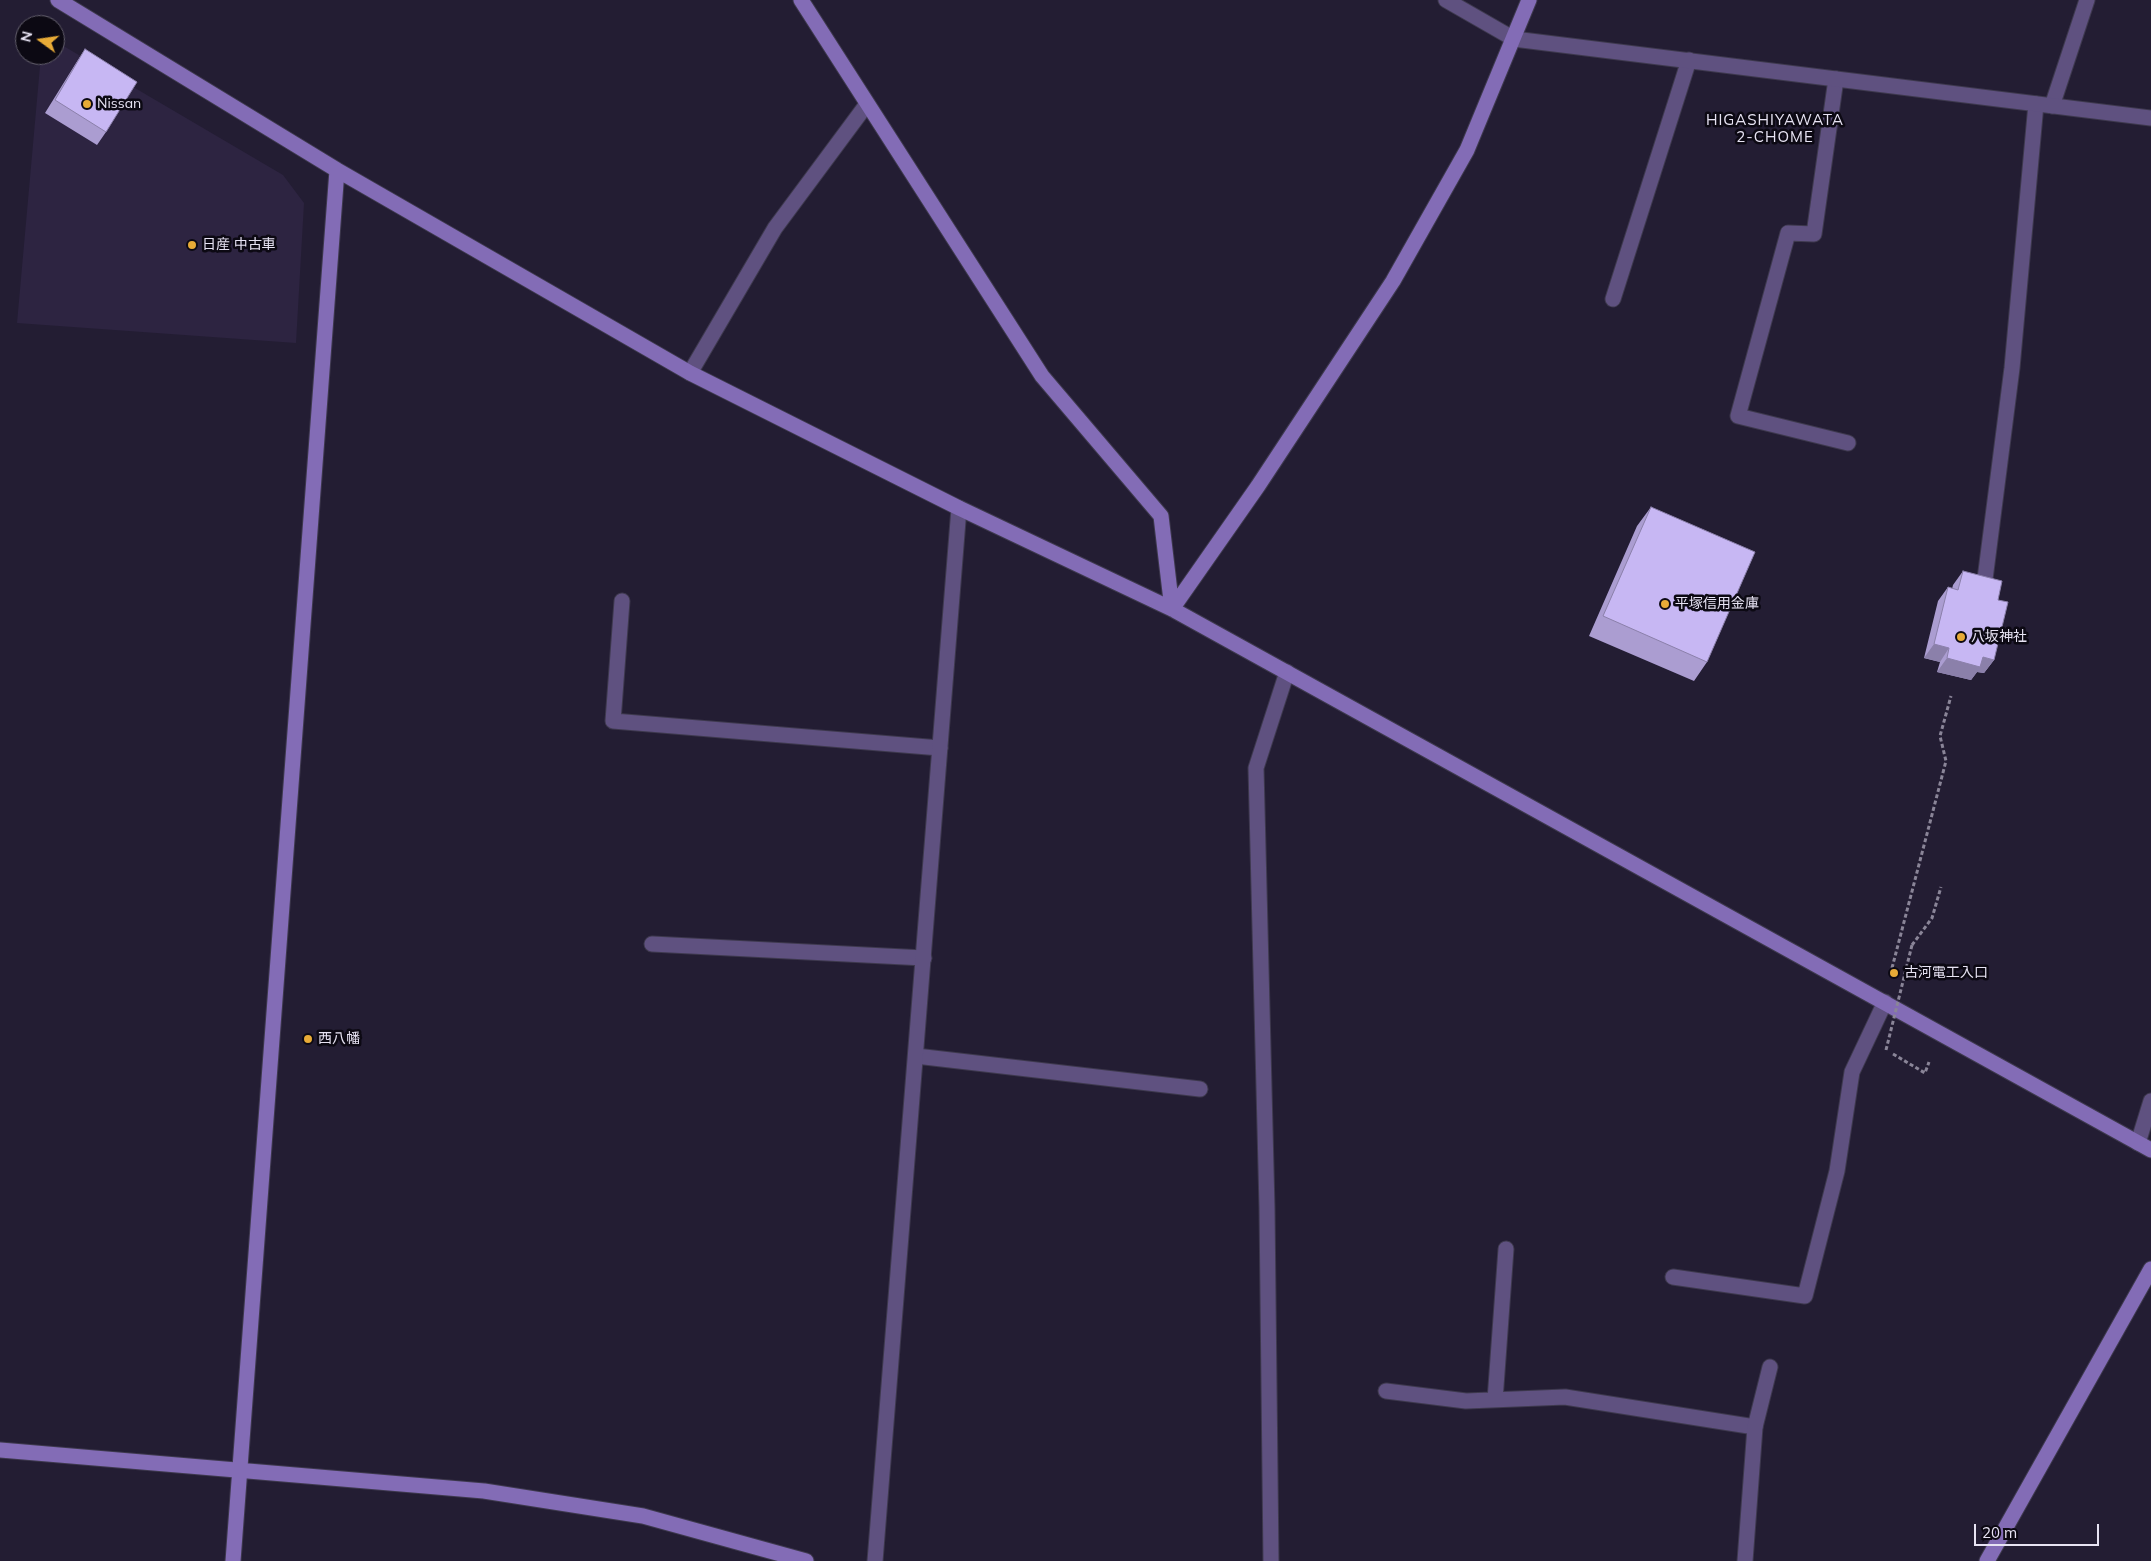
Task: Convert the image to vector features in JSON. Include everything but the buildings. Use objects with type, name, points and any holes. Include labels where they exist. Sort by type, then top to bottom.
[{"type":"street","points":[[58,0],[337,170],[690,373],[959,508],[1172,609],[2144,1146],[2151,1101]]},
{"type":"street","points":[[801,0],[1042,376],[1161,516],[1172,609]]},
{"type":"street","points":[[1446,0],[1514,39],[2151,118]]},
{"type":"street","points":[[1172,609],[1258,486],[1392,281],[1467,150],[1529,0]]},
{"type":"street","points":[[2052,106],[2087,0]]},
{"type":"street","points":[[1613,300],[1689,60]]},
{"type":"street","points":[[1836,79],[1814,234],[1788,233],[1738,416],[1848,442]]},
{"type":"street","points":[[690,373],[775,228],[867,104]]},
{"type":"street","points":[[1986,579],[2012,368],[2036,104]]},
{"type":"street","points":[[233,1561],[337,170]]},
{"type":"street","points":[[875,1561],[959,508]]},
{"type":"street","points":[[622,601],[613,721],[940,748]]},
{"type":"street","points":[[1271,1561],[1267,1208],[1256,768],[1287,672]]},
{"type":"street","points":[[652,944],[924,958]]},
{"type":"street","points":[[1673,1277],[1805,1296],[1837,1171],[1852,1072],[1885,1002]]},
{"type":"street","points":[[916,1056],[1200,1088]]},
{"type":"street","points":[[1495,1400],[1506,1249]]},
{"type":"street","points":[[1987,1561],[2151,1269]]},
{"type":"street","points":[[1745,1561],[1755,1427],[1770,1367]]},
{"type":"street","points":[[1386,1391],[1466,1400],[1564,1397],[1755,1427]]},
{"type":"street","points":[[0,1450],[484,1491],[643,1516],[806,1561]]},
{"type":"path","points":[[1892,968],[1946,761],[1940,736],[1951,696]]},
{"type":"path","points":[[1922,1056],[1930,1060],[1925,1073],[1886,1050],[1912,945],[1932,918],[1941,887]]},
{"type":"shaded area","points":[[65,47],[283,175],[304,203],[296,343],[17,323],[40,65],[65,65]]},
{"type":"place","name":"Nissan","points":[[87,104]]},
{"type":"place","name":"日産 中古車","points":[[192,245]]},
{"type":"place","name":"平塚信用金庫","points":[[1665,604]]},
{"type":"place","name":"八坂神社","points":[[1961,637]]},
{"type":"place","name":"古河電工入口","points":[[1894,973]]},
{"type":"place","name":"西八幡","points":[[308,1039]]},
{"type":"district","name":"HIGASHIYAWATA 2-CHOME","points":[[1775,128]]}]
